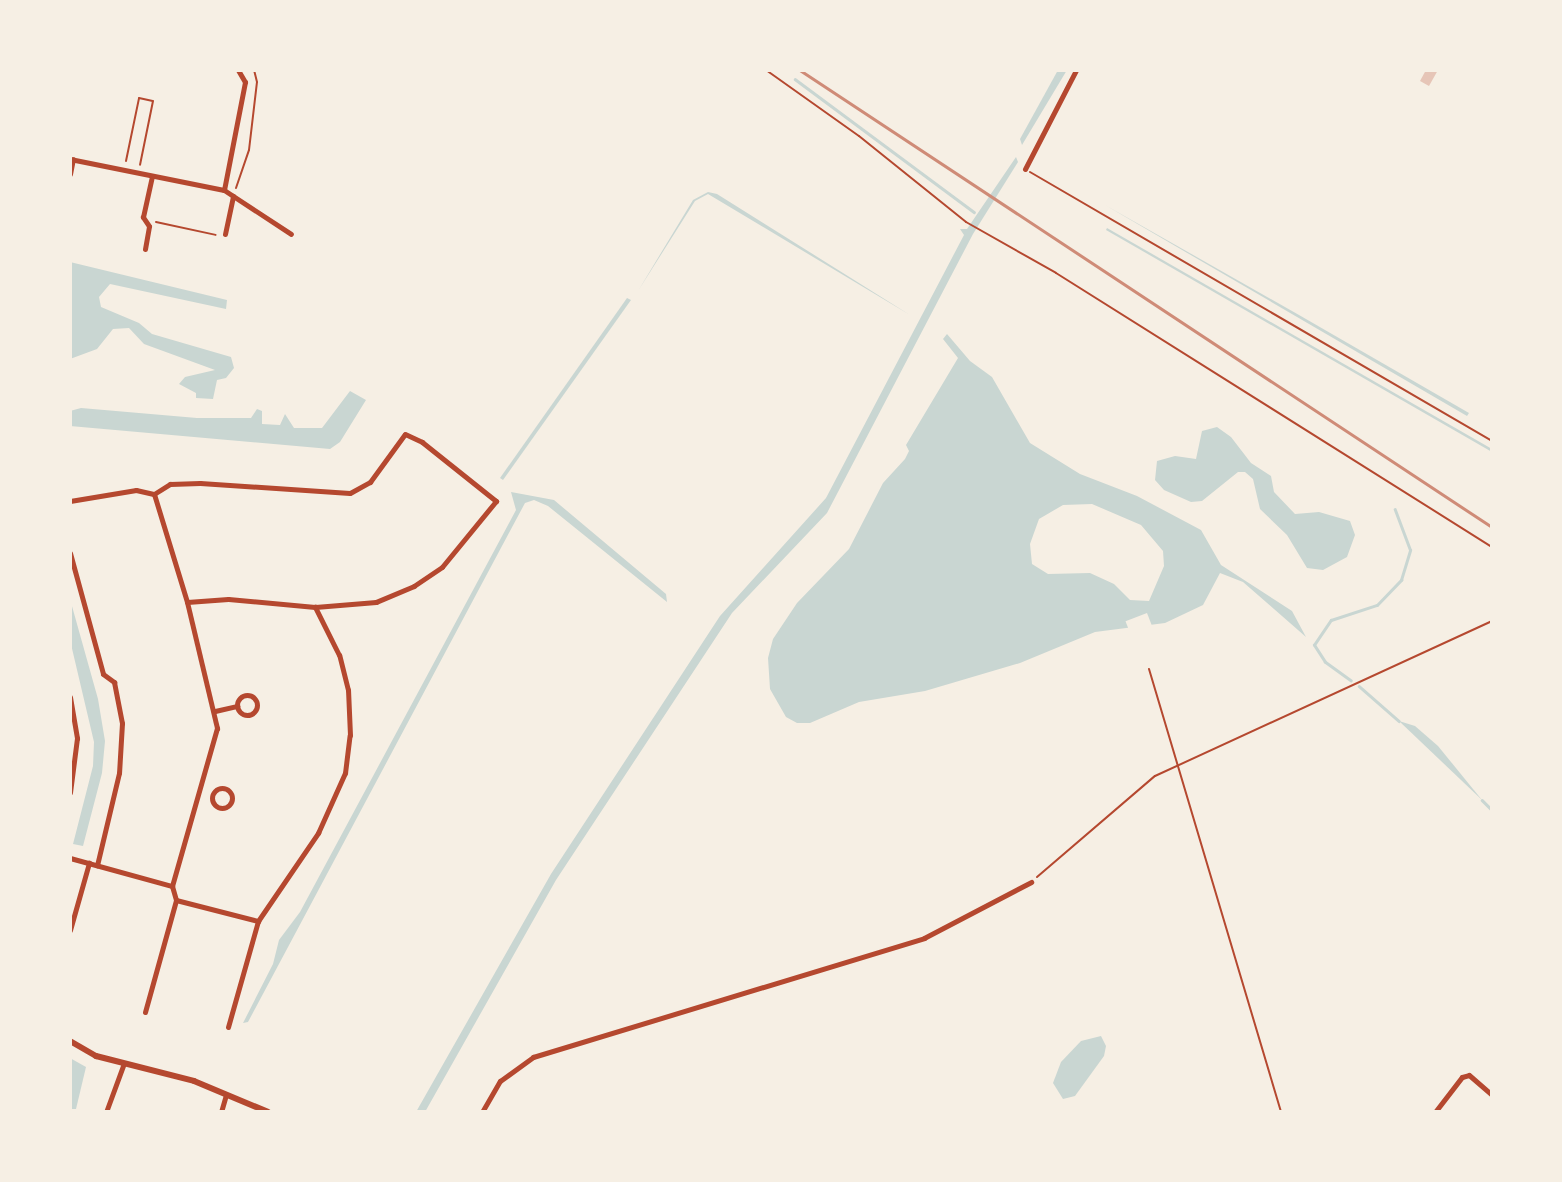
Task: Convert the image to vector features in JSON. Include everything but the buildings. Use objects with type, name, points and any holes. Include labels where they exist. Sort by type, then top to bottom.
[{"type":"street","points":[[224,190],[245,82],[238,70]]},
{"type":"street","points":[[1025,169],[1076,70]]},
{"type":"street","points":[[70,174],[72,159],[224,190],[291,233]]},
{"type":"street","points":[[145,249],[149,226],[143,217],[152,176]]},
{"type":"street","points":[[225,234],[233,196]]},
{"type":"street","points":[[70,501],[136,490],[154,494],[170,484],[200,483],[350,493],[370,482],[405,434],[422,442],[496,501],[466,542],[414,586],[376,602],[315,607],[238,600],[187,602]]},
{"type":"street","points":[[145,1012],[176,900],[172,886],[217,728],[187,602],[154,494]]},
{"type":"street","points":[[70,553],[103,674],[114,682],[122,723],[120,767],[97,865]]},
{"type":"street","points":[[228,1027],[258,921],[318,833],[345,773],[350,735],[348,690],[339,655],[315,607]]},
{"type":"street","points":[[70,697],[77,738],[70,793]]},
{"type":"street","points":[[215,711],[237,706]]},
{"type":"street","points":[[199,792],[211,795]]},
{"type":"street","points":[[70,858],[172,886]]},
{"type":"street","points":[[70,930],[89,863]]},
{"type":"street","points":[[482,1112],[500,1081],[533,1057],[925,938],[1031,882]]},
{"type":"street","points":[[176,900],[258,921]]},
{"type":"street","points":[[70,1041],[96,1056],[143,1065],[268,1112]]},
{"type":"street","points":[[106,1112],[124,1063]]},
{"type":"street","points":[[1434,1112],[1462,1077],[1469,1075],[1492,1095]]},
{"type":"street","points":[[221,1112],[226,1095]]},
{"type":"street","points":[[464,1112],[472,1112]]},
{"type":"path","points":[[233,196],[250,150],[257,82],[254,70]]},
{"type":"path","points":[[766,70],[878,150],[966,222],[1067,280],[1492,547]]},
{"type":"path","points":[[124,170],[139,98],[153,101],[138,173]]},
{"type":"path","points":[[1039,178],[1492,441]]},
{"type":"path","points":[[149,226],[155,222],[225,234]]},
{"type":"path","points":[[1031,882],[1139,786],[1178,764],[1492,621]]},
{"type":"path","points":[[1149,669],[1281,1112]]},
{"type":"shaded area","points":[[1058,70],[1067,70],[1022,145],[1020,139]]},
{"type":"shaded area","points":[[1016,157],[1018,162],[973,234],[827,513],[732,613],[556,880],[425,1112],[416,1112],[551,874],[720,616],[826,498],[964,235],[960,229],[967,229]]},
{"type":"shaded area","points":[[708,192],[717,194],[910,315],[708,194],[695,201],[638,291],[693,200]]},
{"type":"shaded area","points":[[1105,205],[1299,315],[1469,413],[1467,416]]},
{"type":"shaded area","points":[[1107,228],[1492,449],[1492,452],[1106,230]]},
{"type":"shaded area","points":[[70,262],[227,300],[226,309],[110,284],[99,297],[101,307],[139,323],[152,334],[231,357],[234,368],[226,378],[217,380],[213,399],[196,398],[196,393],[179,384],[185,377],[215,370],[144,344],[129,328],[113,329],[97,349],[70,359]]},
{"type":"shaded area","points":[[627,298],[631,300],[503,480],[500,478]]},
{"type":"shaded area","points":[[947,334],[970,361],[992,377],[1030,443],[1080,474],[1137,496],[1201,530],[1221,565],[1292,611],[1306,637],[1243,582],[1220,573],[1203,605],[1165,623],[1095,632],[1020,663],[925,691],[859,702],[810,723],[797,723],[786,717],[770,689],[768,658],[773,639],[797,603],[849,549],[883,483],[905,459],[909,451],[906,445],[958,358],[943,339]],"holes":[[[1092,504],[1141,525],[1163,551],[1164,566],[1149,601],[1130,600],[1114,584],[1090,573],[1048,574],[1032,564],[1030,544],[1039,519],[1063,505]]]},
{"type":"shaded area","points":[[350,391],[366,400],[340,442],[330,449],[70,426],[70,411],[81,408],[197,418],[251,418],[257,409],[262,411],[262,424],[280,425],[285,414],[294,428],[322,428]]},
{"type":"shaded area","points":[[1217,427],[1231,437],[1251,463],[1271,476],[1274,492],[1295,514],[1319,512],[1350,521],[1355,535],[1347,557],[1323,570],[1307,568],[1287,535],[1260,509],[1253,479],[1245,472],[1238,472],[1202,501],[1191,502],[1164,490],[1155,480],[1157,461],[1175,456],[1196,459],[1202,431]]},
{"type":"shaded area","points":[[511,492],[554,500],[666,594],[667,602],[548,506],[534,500],[525,503],[248,1022],[243,1023],[273,964],[279,940],[300,912],[516,510]]},
{"type":"shaded area","points":[[70,599],[98,699],[105,741],[102,773],[83,846],[73,844],[93,766],[94,742],[70,640]]},
{"type":"shaded area","points":[[1399,721],[1415,726],[1438,746],[1482,800]]},
{"type":"shaded area","points":[[1101,1036],[1106,1046],[1104,1056],[1075,1096],[1063,1099],[1053,1083],[1061,1062],[1081,1041]]},
{"type":"shaded area","points":[[70,1058],[86,1067],[76,1109],[70,1109]]},
{"type":"pier","points":[[1147,613],[1152,626],[1131,634],[1126,621]]},
{"type":"waterway","points":[[795,79],[974,212]]},
{"type":"waterway","points":[[1351,681],[1325,662],[1314,645],[1331,620],[1377,605],[1401,580],[1410,550],[1395,510]]},
{"type":"waterway","points":[[1359,686],[1399,721]]},
{"type":"waterway","points":[[1482,800],[1492,810]]},
{"type":"railway","points":[[800,70],[1492,527]]}]
